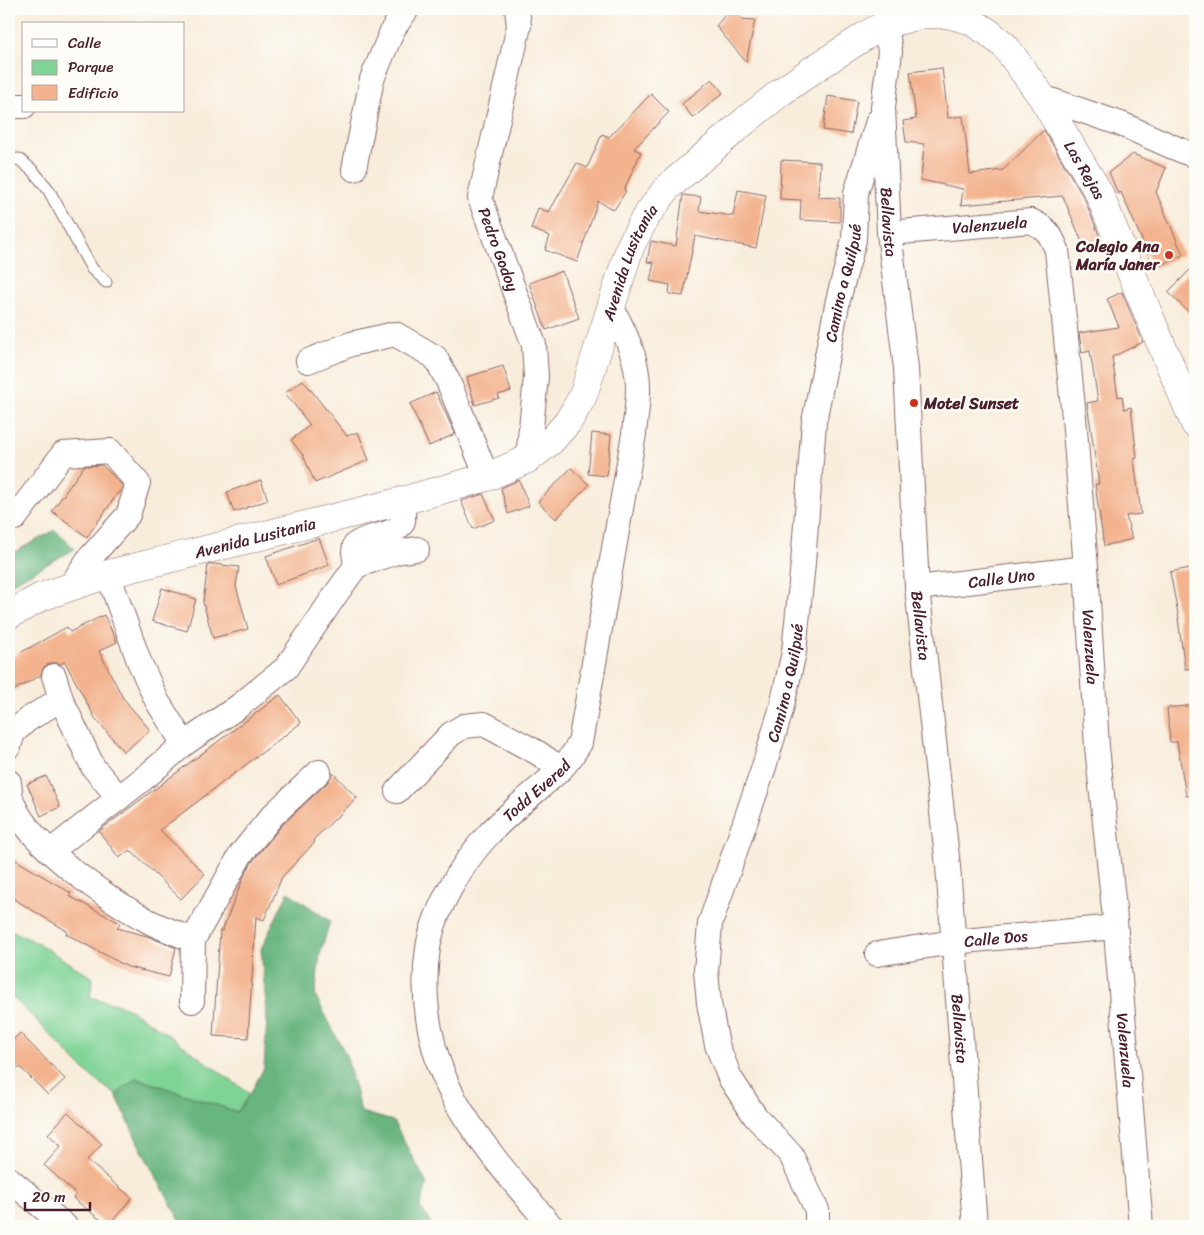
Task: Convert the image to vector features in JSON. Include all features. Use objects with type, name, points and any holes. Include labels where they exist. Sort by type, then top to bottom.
[{"type":"street","points":[[354,169],[372,80],[392,29],[407,9]]},
{"type":"street","name":"Pedro Godoy","points":[[517,9],[519,26],[480,198],[534,345],[536,377],[528,459]]},
{"type":"street","name":"Las Rejas","points":[[886,24],[924,14],[947,14],[969,20],[1005,46],[1042,97],[1099,193],[1195,424]]},
{"type":"street","name":"Avenida Lusitania","points":[[9,614],[41,597],[108,574],[402,501],[487,477],[528,459],[551,440],[568,422],[583,396],[630,246],[645,218],[667,188],[781,92],[886,24]]},
{"type":"street","name":"Bellavista","points":[[886,24],[890,52],[883,107],[889,233],[906,368],[917,588],[948,866],[976,1226]]},
{"type":"street","points":[[1042,97],[1121,124],[1172,148],[1195,156]]},
{"type":"street","points":[[9,106],[22,106]]},
{"type":"street","name":"Camino a Quilpué","points":[[817,1226],[817,1210],[791,1155],[755,1116],[730,1078],[717,1045],[709,1003],[706,971],[710,924],[763,770],[781,710],[794,652],[814,422],[838,300],[854,240],[856,193],[883,107]]},
{"type":"street","name":"Valenzuela","points":[[889,233],[1031,221],[1043,227],[1052,238],[1057,250],[1074,417],[1098,747],[1141,1226]]},
{"type":"street","name":"Todd Evered","points":[[551,1226],[475,1131],[452,1095],[432,1042],[427,1014],[428,948],[435,924],[449,891],[464,865],[488,835],[562,769],[580,742],[634,434],[638,390],[635,362],[627,337],[611,306]]},
{"type":"street","points":[[308,361],[352,344],[395,334],[435,357],[448,381],[487,477]]},
{"type":"street","points":[[15,518],[63,454],[110,451],[138,483],[128,515],[88,560],[70,587]]},
{"type":"street","points":[[356,566],[355,545],[400,526],[403,522],[402,501]]},
{"type":"street","points":[[51,851],[184,744],[239,706],[286,668],[356,566],[398,552],[417,549]]},
{"type":"street","name":"Calle Uno","points":[[917,588],[1086,568]]},
{"type":"street","points":[[108,574],[140,661],[154,693],[184,744]]},
{"type":"street","points":[[54,676],[61,699],[93,767],[119,798]]},
{"type":"street","points":[[9,746],[13,733],[27,720],[61,699]]},
{"type":"street","points":[[397,791],[451,734],[464,726],[484,724],[538,753],[562,769]]},
{"type":"street","points":[[192,1001],[193,940],[241,854],[272,816],[318,772]]},
{"type":"street","points":[[9,782],[13,803],[29,831],[51,851],[93,887],[151,923],[193,940]]},
{"type":"street","name":"Calle Dos","points":[[877,954],[953,942],[1115,927]]},
{"type":"street","points":[[9,1179],[65,1226]]},
{"type":"lane","points":[[9,160],[18,159],[33,171],[48,189],[92,269],[106,282]]},
{"type":"green space","points":[[55,530],[75,549],[9,585],[9,555]]},
{"type":"green space","points":[[288,892],[330,921],[320,955],[315,995],[346,1055],[361,1112],[393,1121],[427,1184],[420,1207],[433,1226],[183,1226],[141,1149],[116,1095],[136,1078],[237,1112],[250,1094],[264,1068],[267,1018],[261,949]]},
{"type":"green space","points":[[9,929],[39,944],[93,978],[90,997],[126,1007],[163,1031],[250,1094],[237,1112],[136,1078],[116,1095],[88,1074],[9,994]]},
{"type":"building","points":[[730,9],[741,19],[755,20],[746,62],[716,26]]},
{"type":"building","points":[[942,68],[948,118],[963,116],[970,174],[1003,170],[1044,130],[1085,200],[1103,245],[1086,252],[1063,196],[961,205],[963,189],[921,180],[924,144],[906,142],[903,121],[916,119],[910,72]]},
{"type":"building","points":[[712,79],[723,93],[693,118],[682,104]]},
{"type":"building","points":[[651,94],[669,112],[634,149],[641,152],[624,190],[626,191],[614,210],[598,201],[577,262],[545,250],[550,236],[531,229],[538,208],[549,212],[577,163],[587,168],[602,134],[609,137]]},
{"type":"building","points":[[828,96],[857,101],[851,134],[823,130]]},
{"type":"building","points":[[1133,154],[1166,168],[1156,192],[1183,255],[1154,268],[1121,192],[1118,194],[1109,172]]},
{"type":"building","points":[[781,160],[820,162],[818,197],[840,198],[840,222],[800,220],[801,200],[780,199]]},
{"type":"building","points":[[738,190],[766,195],[756,248],[695,236],[683,296],[669,294],[670,285],[650,281],[654,263],[647,262],[651,241],[676,246],[683,195],[701,197],[699,211],[733,216]]},
{"type":"building","points":[[1195,265],[1195,318],[1168,292]]},
{"type":"building","points":[[562,271],[579,318],[546,330],[529,283]]},
{"type":"building","points":[[1122,292],[1143,342],[1112,357],[1118,397],[1122,396],[1124,409],[1131,407],[1137,458],[1134,459],[1141,514],[1126,516],[1132,539],[1104,546],[1095,484],[1099,484],[1087,403],[1098,401],[1090,351],[1082,353],[1079,333],[1119,327],[1107,299]]},
{"type":"building","points":[[503,366],[511,391],[498,395],[499,398],[475,405],[467,377]]},
{"type":"building","points":[[303,380],[347,436],[358,432],[369,460],[315,483],[303,455],[291,440],[310,425],[285,393]]},
{"type":"building","points":[[436,392],[455,434],[429,446],[410,404]]},
{"type":"building","points":[[592,433],[611,435],[607,476],[588,474]]},
{"type":"building","points":[[102,465],[123,486],[87,537],[52,511],[84,466]]},
{"type":"building","points":[[571,468],[589,485],[556,519],[538,502]]},
{"type":"building","points":[[261,480],[268,500],[234,512],[227,492]]},
{"type":"building","points":[[519,480],[529,506],[508,514],[501,488]]},
{"type":"building","points":[[483,494],[495,520],[473,529],[461,501]]},
{"type":"building","points":[[319,538],[329,565],[276,585],[266,556]]},
{"type":"building","points":[[208,565],[239,567],[236,586],[248,629],[213,638],[203,602]]},
{"type":"building","points":[[1195,567],[1195,668],[1185,669],[1179,619],[1170,572]]},
{"type":"building","points":[[162,588],[196,599],[187,631],[152,621]]},
{"type":"building","points":[[104,615],[117,642],[99,651],[123,698],[150,730],[124,752],[95,718],[65,662],[60,664],[50,663],[44,667],[41,675],[9,693],[9,659],[67,627],[70,632]]},
{"type":"building","points":[[280,695],[301,723],[160,830],[205,874],[181,899],[130,850],[119,858],[99,831]]},
{"type":"building","points":[[1195,705],[1195,795],[1186,796],[1177,742],[1170,742],[1167,708]]},
{"type":"building","points":[[333,773],[357,798],[313,840],[315,842],[282,877],[264,920],[256,917],[248,1038],[213,1036],[220,930],[222,931],[244,876],[252,862],[282,825],[328,782]]},
{"type":"building","points":[[46,776],[60,807],[41,816],[27,784]]},
{"type":"building","points":[[9,856],[71,893],[69,896],[120,923],[117,928],[147,936],[176,948],[169,977],[128,967],[66,934],[67,931],[9,896]]},
{"type":"building","points":[[20,1033],[65,1079],[48,1095],[20,1067],[9,1078],[9,1044]]},
{"type":"building","points":[[68,1112],[102,1144],[87,1160],[132,1198],[108,1226],[73,1198],[76,1194],[44,1165],[61,1146],[48,1134]]},
{"type":"place","name":"Colegio Ana María Janer","points":[[1169,255]]},
{"type":"place","name":"Motel Sunset","points":[[914,403]]}]
